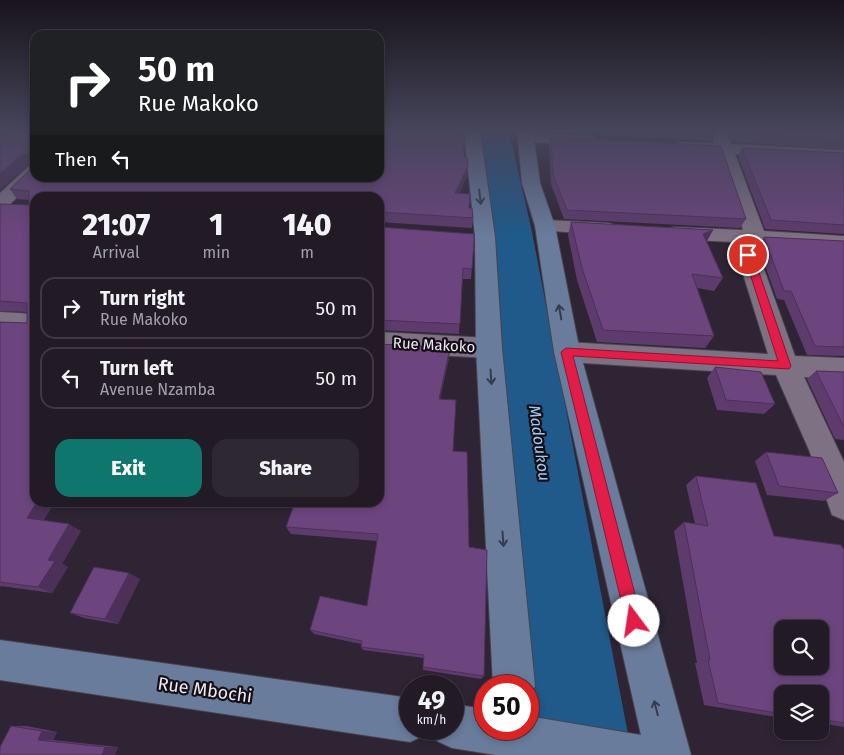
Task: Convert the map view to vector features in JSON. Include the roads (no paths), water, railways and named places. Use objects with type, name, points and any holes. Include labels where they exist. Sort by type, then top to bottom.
[{"type":"main road","points":[[469,166],[489,348],[513,675]]},
{"type":"main road","points":[[529,166],[531,183],[545,226],[566,352],[668,755]]},
{"type":"main road","name":"Rue Mbochi","points":[[0,660],[399,718]]},
{"type":"main road","points":[[525,740],[625,753]]},
{"type":"street","points":[[729,166],[785,366],[834,451],[844,504]]},
{"type":"street","points":[[0,205],[30,175]]},
{"type":"street","points":[[0,205],[26,208]]},
{"type":"street","points":[[545,226],[624,230]]},
{"type":"street","points":[[653,232],[844,242]]},
{"type":"street","points":[[0,321],[30,323]]},
{"type":"street","name":"Rue Makoko","points":[[384,342],[489,348]]},
{"type":"street","points":[[566,352],[844,369]]},
{"type":"waterway","name":"Madoukou","points":[[498,166],[510,232],[585,755]]}]
